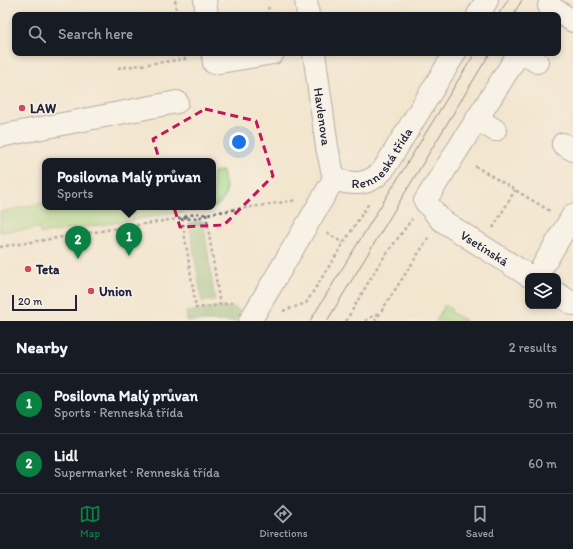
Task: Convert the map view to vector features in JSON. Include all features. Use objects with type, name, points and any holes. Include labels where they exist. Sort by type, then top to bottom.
[{"type":"street","points":[[205,0],[207,12]]},
{"type":"street","points":[[306,0],[308,12]]},
{"type":"street","points":[[480,12],[487,0]]},
{"type":"street","points":[[548,7],[557,12]]},
{"type":"street","points":[[561,14],[573,21]]},
{"type":"street","points":[[213,56],[214,62],[253,56]]},
{"type":"street","name":"Havlenova","points":[[314,56],[327,147],[334,179]]},
{"type":"street","name":"Renneská třída","points":[[250,321],[319,202],[334,179],[355,183],[370,181],[378,176],[453,56]]},
{"type":"street","points":[[441,220],[425,200],[477,119],[527,56]]},
{"type":"street","points":[[0,136],[177,102]]},
{"type":"street","points":[[477,119],[495,130]]},
{"type":"street","points":[[539,273],[571,218]]},
{"type":"street","name":"Vsetínská","points":[[441,220],[525,273]]},
{"type":"street","points":[[561,296],[573,304]]},
{"type":"path","points":[[175,0],[177,12]]},
{"type":"path","points":[[267,12],[269,7]]},
{"type":"path","points":[[118,68],[184,59],[184,56]]},
{"type":"path","points":[[475,166],[515,190],[571,218]]},
{"type":"path","points":[[491,232],[515,190]]},
{"type":"path","points":[[0,247],[187,217],[187,219],[201,217],[200,215],[307,198],[319,202]]},
{"type":"path","points":[[346,321],[379,264],[425,200]]},
{"type":"path","points":[[276,313],[306,303],[371,201]]},
{"type":"path","points":[[206,214],[220,305]]},
{"type":"path","points":[[182,218],[196,308],[241,301]]},
{"type":"path","points":[[375,321],[441,220]]},
{"type":"path","points":[[326,232],[343,243]]},
{"type":"path","points":[[365,321],[382,311]]},
{"type":"highlighted area","points":[[205,109],[256,121],[273,176],[224,225],[180,227],[153,139]]},
{"type":"green space","points":[[223,171],[226,192],[223,200],[216,206],[216,172]]},
{"type":"green space","points":[[42,203],[42,210],[200,210],[40,234],[39,228],[0,232],[0,212]]},
{"type":"green space","points":[[203,221],[215,300],[202,302],[189,223]]},
{"type":"green space","points":[[445,305],[451,309],[451,312],[466,321],[436,321]]},
{"type":"green space","points":[[219,307],[235,308],[239,310],[240,314],[235,321],[187,321],[186,312]]},
{"type":"tram line","points":[[500,12],[508,0]]},
{"type":"tram line","points":[[515,12],[522,0]]},
{"type":"tram line","points":[[310,321],[473,56]]},
{"type":"tram line","points":[[327,321],[488,56]]},
{"type":"place","name":"LAW","points":[[22,108]]},
{"type":"place","name":"Posilovna Malý průvan","points":[[129,256]]},
{"type":"place","name":"Lidl","points":[[78,259]]},
{"type":"place","name":"Teta","points":[[28,269]]},
{"type":"place","name":"Union","points":[[91,291]]}]
